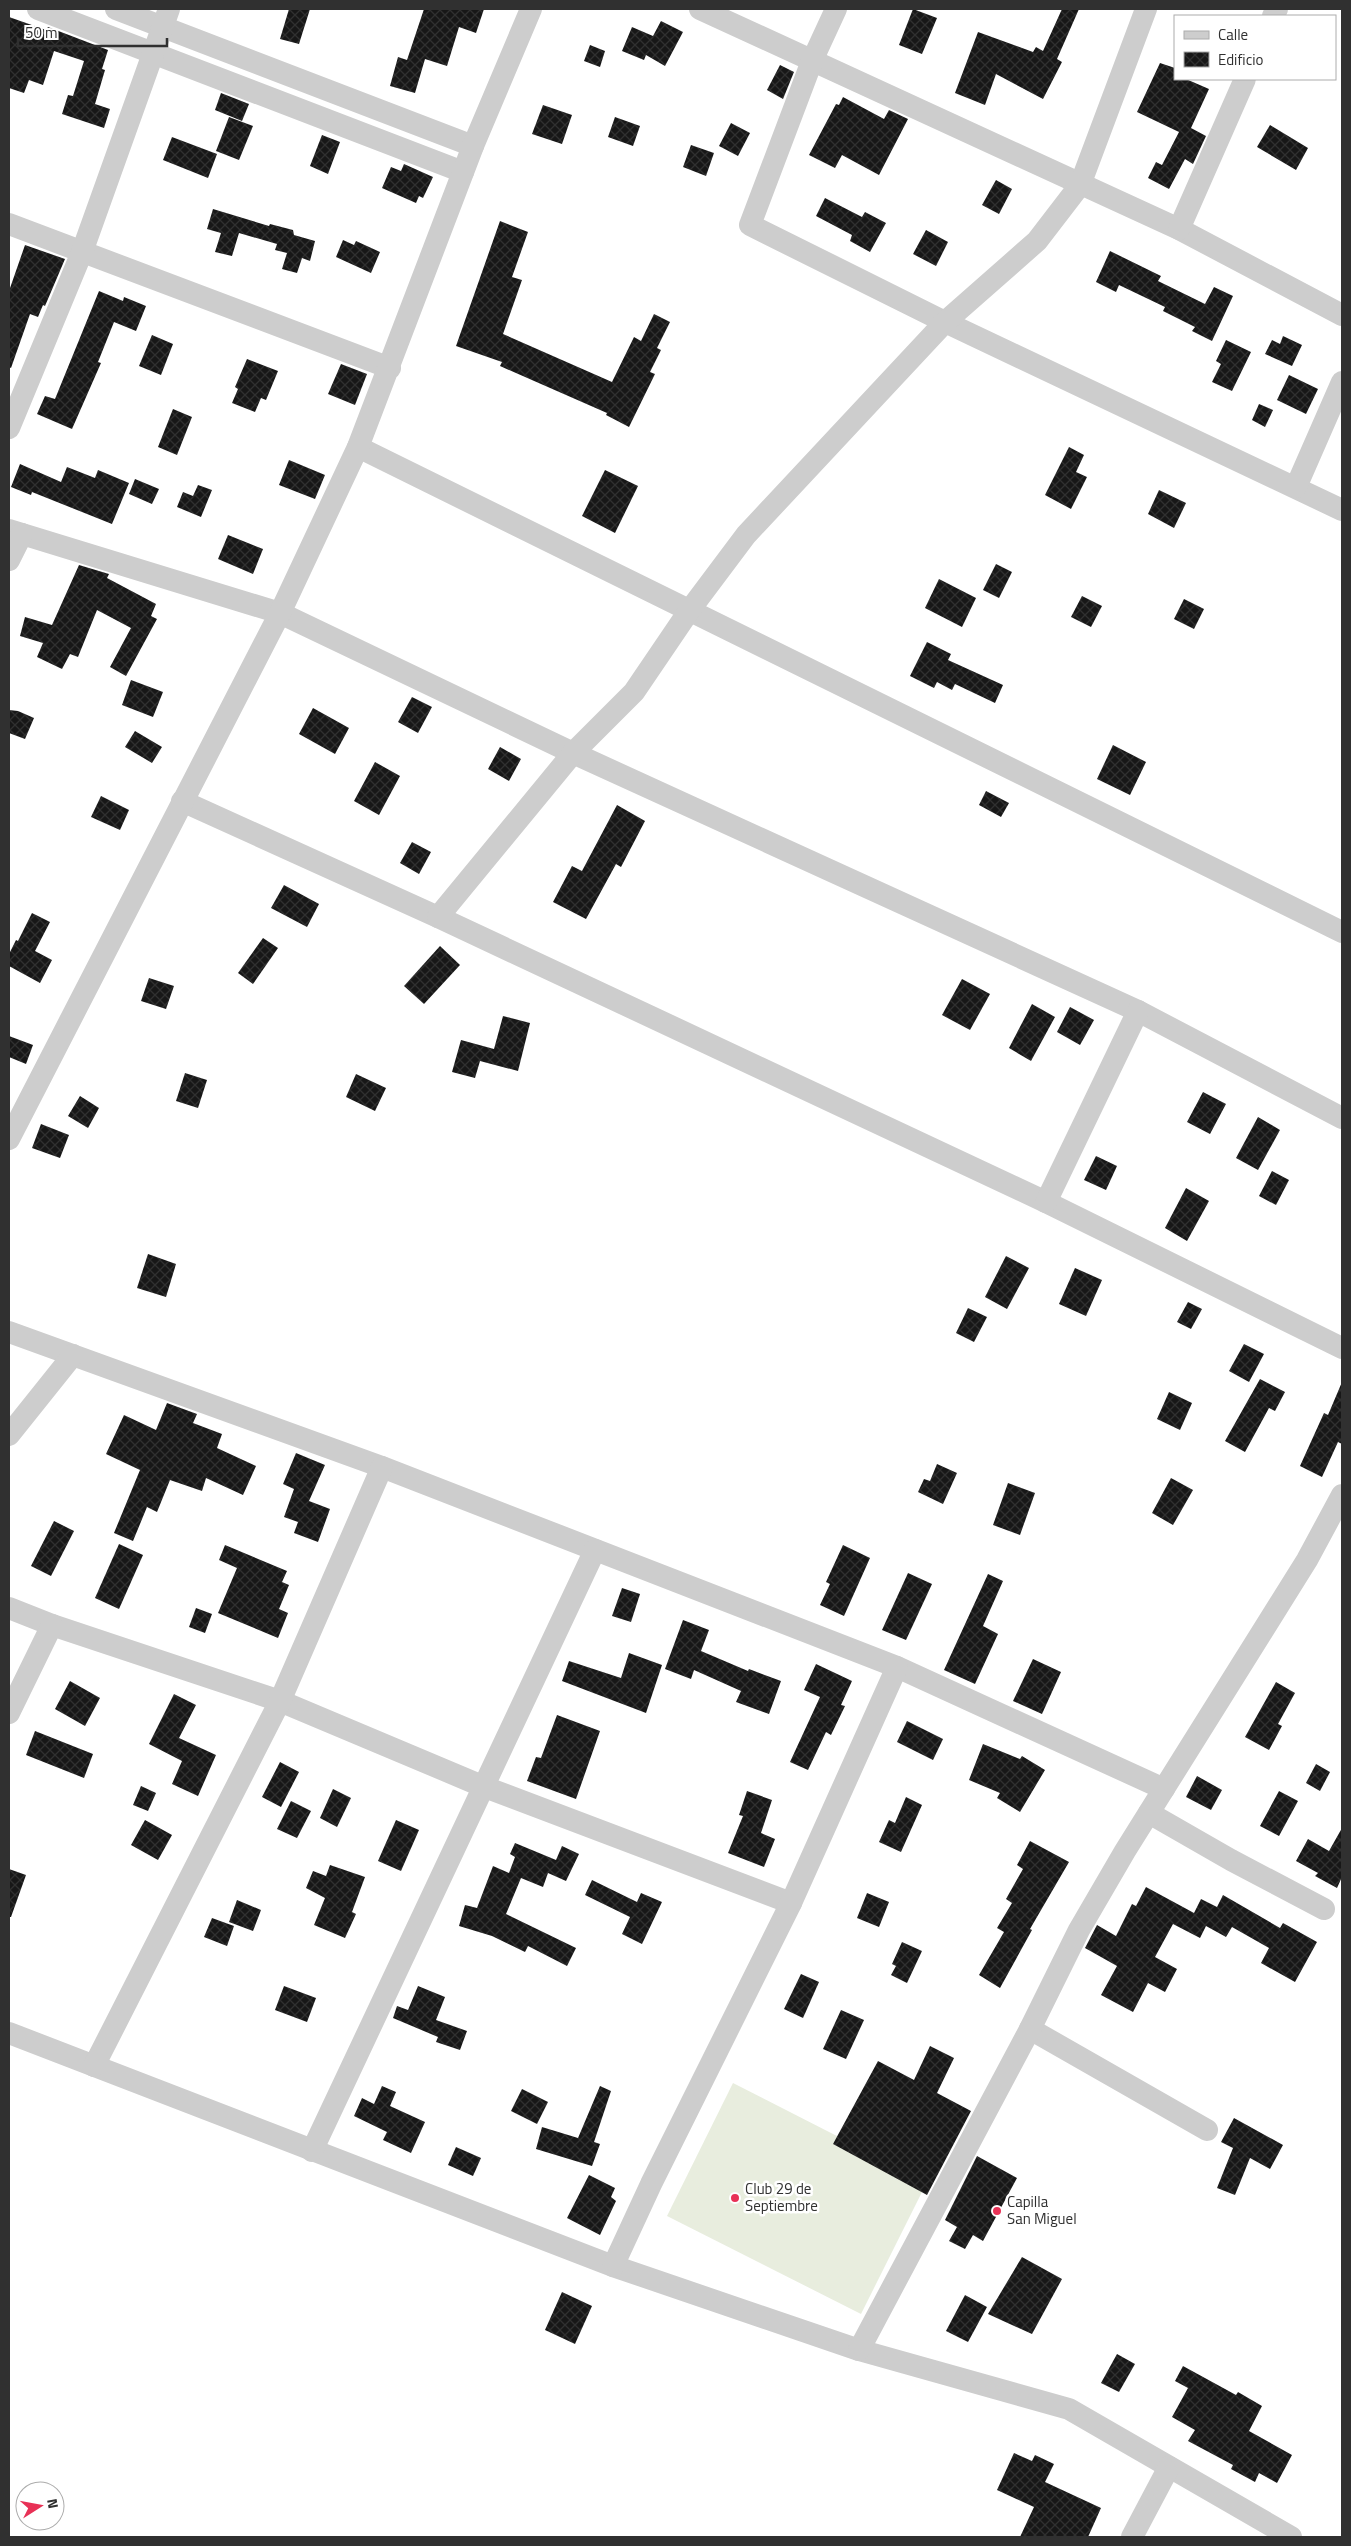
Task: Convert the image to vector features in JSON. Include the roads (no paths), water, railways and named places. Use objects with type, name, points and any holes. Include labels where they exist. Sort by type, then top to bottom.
[{"type":"street","points":[[38,9],[463,172]]},
{"type":"street","points":[[116,9],[166,18],[473,146]]},
{"type":"street","points":[[9,1139],[280,612],[358,447],[390,368],[473,146],[531,9]]},
{"type":"street","points":[[700,9],[1179,229],[1342,314]]},
{"type":"street","points":[[836,9],[812,61],[750,225],[945,322],[1342,510]]},
{"type":"street","points":[[438,917],[573,753],[634,692],[689,611],[746,535],[945,322],[1038,241],[1080,185],[1146,9]]},
{"type":"street","points":[[9,428],[82,252],[166,18]]},
{"type":"street","points":[[1179,229],[1245,80]]},
{"type":"street","points":[[9,224],[390,368]]},
{"type":"street","points":[[1296,487],[1342,382]]},
{"type":"street","points":[[358,447],[1342,932]]},
{"type":"street","points":[[9,560],[15,532],[280,612],[573,753],[1138,1011],[1342,1118]]},
{"type":"street","points":[[182,801],[438,917],[1046,1202],[1342,1348]]},
{"type":"street","points":[[1046,1202],[1138,1011]]},
{"type":"street","points":[[9,1332],[382,1467],[897,1668],[1164,1789]]},
{"type":"street","points":[[9,1435],[74,1355]]},
{"type":"street","points":[[94,2066],[280,1701],[382,1467]]},
{"type":"street","points":[[859,2350],[1030,2029],[1079,1930],[1149,1813],[1307,1560],[1342,1495]]},
{"type":"street","points":[[312,2151],[594,1550]]},
{"type":"street","points":[[9,1608],[52,1625],[280,1701],[482,1786],[790,1903]]},
{"type":"street","points":[[9,1713],[52,1625]]},
{"type":"street","points":[[613,2266],[651,2184],[790,1903],[897,1668]]},
{"type":"street","points":[[1149,1813],[1231,1860],[1324,1909]]},
{"type":"street","points":[[1030,2029],[1207,2130]]},
{"type":"street","points":[[9,2033],[613,2266],[859,2350],[1068,2410],[1291,2537]]},
{"type":"street","points":[[1132,2537],[1169,2467]]},
{"type":"place","name":"Club 29 de Septiembre","points":[[735,2198]]},
{"type":"place","name":"Capilla San Miguel","points":[[997,2211]]}]
